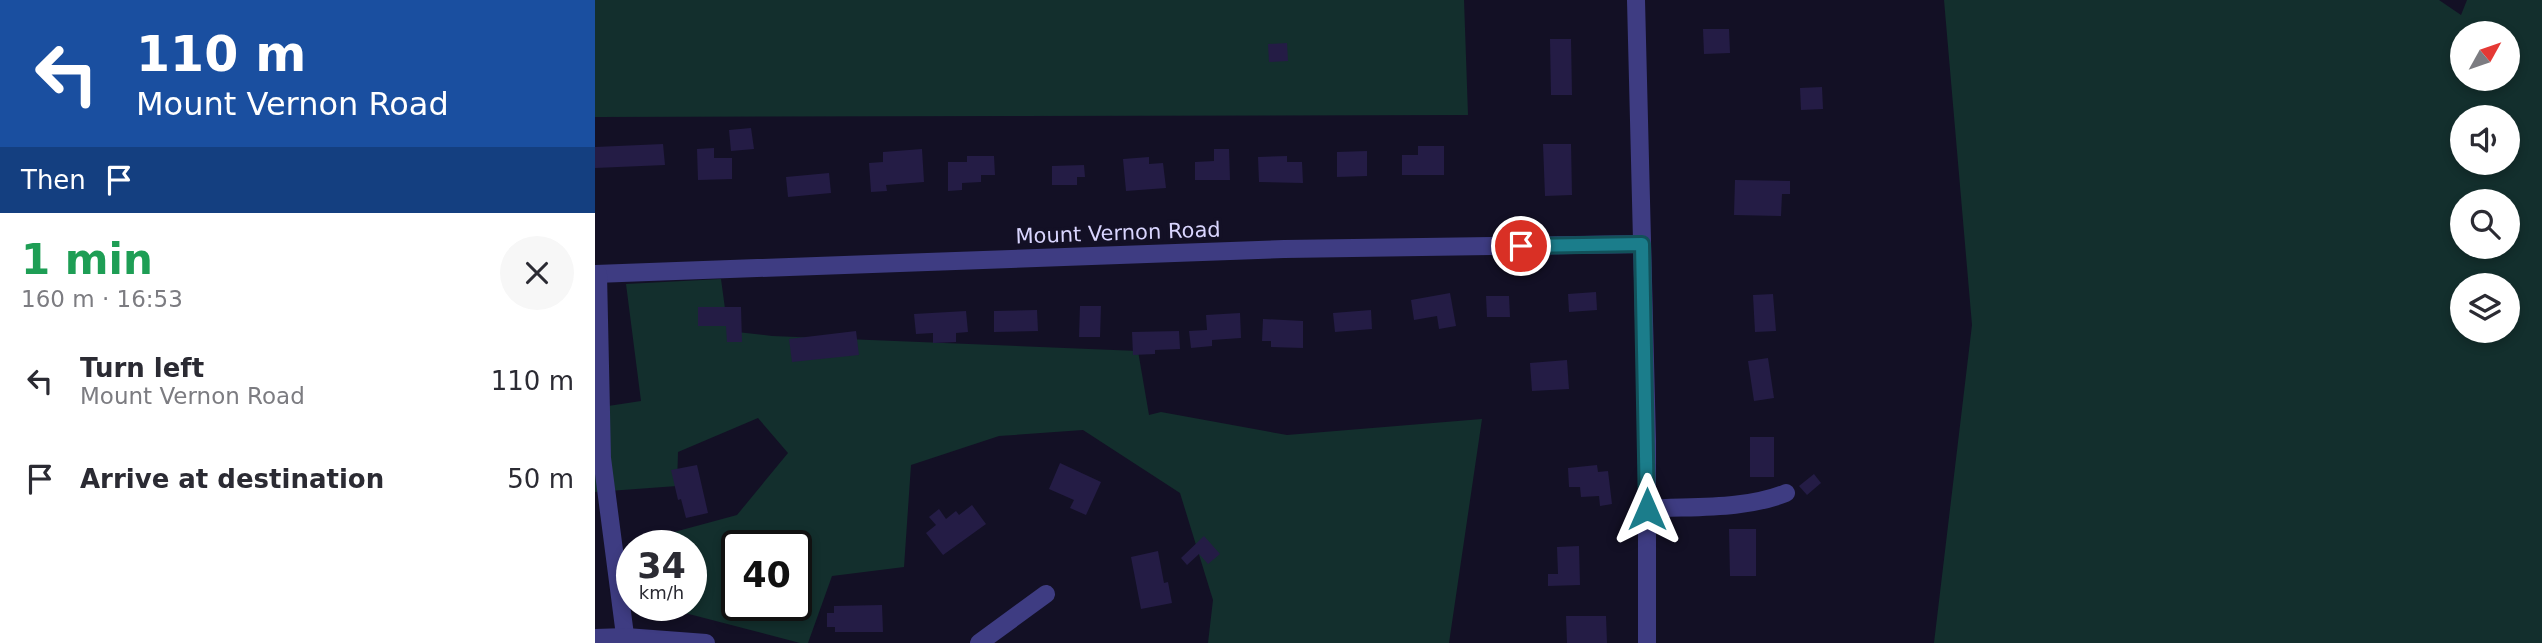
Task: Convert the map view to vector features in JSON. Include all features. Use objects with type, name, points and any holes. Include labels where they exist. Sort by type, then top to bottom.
[{"type":"street","points":[[1636,0],[1647,509],[1647,643]]},
{"type":"street","name":"Mount Vernon Road","points":[[597,274],[1284,250],[1642,244]]},
{"type":"street","points":[[597,274],[602,458],[626,640]]},
{"type":"street","points":[[1647,509],[1744,504],[1772,499],[1786,493]]},
{"type":"street","points":[[979,643],[1046,594]]},
{"type":"street","points":[[595,638],[706,643]]},
{"type":"green space","points":[[595,0],[1464,0],[1468,115],[595,117]]},
{"type":"green space","points":[[1944,0],[2439,0],[2461,15],[2467,0],[2542,0],[2542,643],[1934,643],[1972,325]]},
{"type":"green space","points":[[721,279],[728,331],[772,336],[1138,351],[1149,415],[1161,412],[1287,435],[1482,419],[1449,643],[1208,643],[1213,600],[1180,493],[1083,430],[999,436],[911,465],[904,567],[832,576],[808,643],[707,619],[707,530],[682,530],[737,515],[788,453],[758,418],[678,452],[677,486],[595,492],[595,408],[641,401],[626,284]]},
{"type":"building","points":[[1703,29],[1729,29],[1730,53],[1704,54]]},
{"type":"building","points":[[1550,39],[1571,39],[1572,95],[1551,95]]},
{"type":"building","points":[[1287,43],[1288,61],[1269,62],[1268,44]]},
{"type":"building","points":[[1822,87],[1823,109],[1801,110],[1800,88]]},
{"type":"building","points":[[751,128],[754,149],[731,151],[729,130]]},
{"type":"building","points":[[663,144],[665,165],[595,168],[595,147]]},
{"type":"building","points":[[1543,144],[1571,144],[1572,195],[1545,196]]},
{"type":"building","points":[[1418,146],[1444,146],[1444,175],[1402,175],[1402,155],[1418,155]]},
{"type":"building","points":[[714,148],[714,158],[732,158],[732,179],[698,180],[697,149]]},
{"type":"building","points":[[922,149],[924,182],[886,185],[887,191],[871,192],[869,163],[883,162],[883,152]]},
{"type":"building","points":[[1214,149],[1229,149],[1230,180],[1195,180],[1195,162],[1214,161]]},
{"type":"building","points":[[1367,151],[1367,176],[1337,177],[1337,152]]},
{"type":"building","points":[[967,156],[994,156],[995,175],[981,175],[981,182],[962,183],[962,190],[948,191],[948,162],[967,162]]},
{"type":"building","points":[[1287,156],[1287,162],[1302,162],[1303,183],[1259,182],[1258,157]]},
{"type":"building","points":[[1149,157],[1149,164],[1163,163],[1166,188],[1126,191],[1123,159]]},
{"type":"building","points":[[1084,165],[1085,177],[1077,177],[1077,185],[1052,185],[1052,166]]},
{"type":"building","points":[[829,173],[831,193],[788,197],[786,177]]},
{"type":"building","points":[[1735,180],[1790,181],[1790,194],[1782,194],[1781,216],[1734,215]]},
{"type":"building","points":[[1596,292],[1597,310],[1569,312],[1568,294]]},
{"type":"building","points":[[1450,293],[1456,326],[1439,329],[1437,316],[1414,320],[1411,300]]},
{"type":"building","points":[[1773,294],[1776,331],[1755,332],[1753,295]]},
{"type":"building","points":[[1486,296],[1509,296],[1510,317],[1487,317]]},
{"type":"building","points":[[1080,306],[1101,306],[1100,337],[1079,337]]},
{"type":"building","points":[[698,307],[741,307],[742,342],[727,342],[726,326],[698,326]]},
{"type":"building","points":[[1037,310],[1038,331],[994,332],[994,311]]},
{"type":"building","points":[[1371,310],[1372,329],[1335,332],[1333,313]]},
{"type":"building","points":[[966,311],[968,332],[956,333],[956,342],[933,343],[933,333],[916,334],[914,314]]},
{"type":"building","points":[[1240,313],[1241,338],[1212,340],[1212,346],[1191,348],[1189,331],[1207,330],[1206,315]]},
{"type":"building","points":[[1263,319],[1303,321],[1303,348],[1271,347],[1271,341],[1262,341]]},
{"type":"building","points":[[856,331],[859,355],[792,362],[789,339]]},
{"type":"building","points":[[1179,331],[1180,349],[1155,350],[1155,354],[1133,355],[1132,332]]},
{"type":"building","points":[[1768,358],[1774,398],[1754,401],[1748,361]]},
{"type":"building","points":[[1567,360],[1569,389],[1532,391],[1530,363]]},
{"type":"building","points":[[1750,437],[1774,437],[1774,477],[1750,477]]},
{"type":"building","points":[[1060,463],[1101,482],[1086,515],[1070,508],[1074,500],[1049,489]]},
{"type":"building","points":[[697,465],[708,513],[686,518],[681,499],[678,500],[671,470]]},
{"type":"building","points":[[1597,465],[1598,472],[1608,471],[1612,504],[1600,506],[1599,496],[1581,497],[1580,487],[1569,487],[1568,468]]},
{"type":"building","points":[[1814,474],[1821,483],[1807,495],[1799,486]]},
{"type":"building","points":[[972,505],[986,524],[943,555],[926,533],[936,525],[929,517],[939,509],[946,519],[956,511],[959,515]]},
{"type":"building","points":[[1729,529],[1756,529],[1756,576],[1730,576]]},
{"type":"building","points":[[1204,536],[1220,554],[1208,564],[1199,554],[1187,565],[1181,558]]},
{"type":"building","points":[[1579,546],[1580,585],[1548,586],[1548,574],[1558,574],[1557,547]]},
{"type":"building","points":[[1158,551],[1164,583],[1168,582],[1172,603],[1141,609],[1131,557]]},
{"type":"building","points":[[882,605],[883,632],[835,632],[835,627],[827,627],[827,613],[834,613],[834,606]]},
{"type":"building","points":[[1566,616],[1606,616],[1607,643],[1567,643]]},
{"type":"route","points":[[1521,246],[1642,244],[1647,509]]}]
